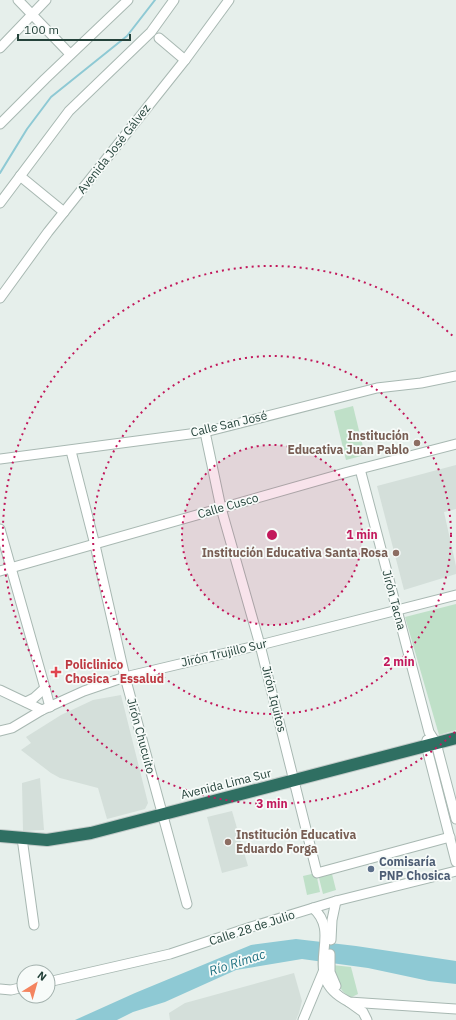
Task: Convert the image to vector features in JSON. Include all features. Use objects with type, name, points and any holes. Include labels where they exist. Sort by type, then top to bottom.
[{"type":"highway","name":"Avenida Lima Sur","points":[[0,836],[47,840],[91,832],[294,781],[456,738]]},
{"type":"street","points":[[18,0],[70,54]]},
{"type":"street","points":[[0,48],[46,0]]},
{"type":"street","points":[[0,124],[70,54],[128,0]]},
{"type":"street","points":[[0,203],[69,111],[151,32],[174,0]]},
{"type":"street","name":"Avenida José Gálvez","points":[[0,298],[48,232],[185,60],[229,0]]},
{"type":"street","points":[[159,38],[185,60]]},
{"type":"street","points":[[20,176],[64,212]]},
{"type":"street","name":"Calle San José","points":[[0,459],[206,432],[377,388],[421,383],[456,376]]},
{"type":"street","name":"Jirón Iquitos","points":[[206,432],[221,508],[260,645],[317,873],[452,832]]},
{"type":"street","name":"Calle Cusco","points":[[0,571],[360,469],[456,444]]},
{"type":"street","name":"Jirón Chucuito","points":[[71,450],[95,545],[125,677],[187,904]]},
{"type":"street","name":"Jirón Tacna","points":[[360,469],[429,732],[452,832],[456,862]]},
{"type":"street","points":[[0,528],[45,688],[46,708],[26,702],[0,690]]},
{"type":"street","name":"Jirón Trujillo Sur","points":[[0,731],[12,728],[46,708],[84,691],[125,677],[260,645],[456,595]]},
{"type":"street","points":[[26,702],[34,698],[45,688]]},
{"type":"street","name":"Jirón Tacna","points":[[431,744],[456,818]]},
{"type":"street","points":[[22,838],[34,925]]},
{"type":"street","name":"Calle 28 de Julio","points":[[56,980],[170,954],[313,908],[456,871]]},
{"type":"street","points":[[303,1020],[325,968],[328,940],[336,902]]},
{"type":"street","points":[[313,908],[318,912],[324,923],[328,940]]},
{"type":"street","points":[[325,968],[340,993],[349,1002],[363,1012],[368,1020]]},
{"type":"street","points":[[0,989],[16,989]]},
{"type":"street","points":[[349,1002],[456,1009]]},
{"type":"shaded area","points":[[456,465],[456,509],[444,512],[456,566],[456,574],[404,590],[377,486]]},
{"type":"shaded area","points":[[121,695],[148,803],[145,809],[107,819],[98,788],[60,778],[21,750],[31,743],[26,737],[61,715],[93,700]]},
{"type":"shaded area","points":[[40,778],[44,830],[23,831],[22,783]]},
{"type":"shaded area","name":"Institución Educativa Eduardo Forga","points":[[232,811],[248,866],[222,873],[207,817]]},
{"type":"shaded area","points":[[294,973],[302,1001],[296,1020],[170,1020],[169,1013],[185,1003]]},
{"type":"green space","points":[[353,406],[365,455],[346,460],[334,411]]},
{"type":"green space","points":[[456,604],[456,730],[439,735],[405,617]]},
{"type":"green space","points":[[331,870],[336,890],[323,894],[318,874]]},
{"type":"green space","points":[[316,873],[320,892],[307,895],[303,876]]},
{"type":"green space","points":[[332,965],[351,967],[358,994],[350,998],[343,991],[336,979]]},
{"type":"water","name":"Río Rímac","points":[[296,939],[356,946],[456,961],[456,984],[429,981],[368,968],[302,959],[236,970],[165,1002],[133,1012],[117,1020],[75,1020],[135,993],[251,945]]},
{"type":"waterway","points":[[0,173],[27,129],[51,97],[127,36],[155,0]]},
{"type":"place","name":"Institución Educativa Juan Pablo","points":[[417,443]]},
{"type":"place","name":"Institución Educativa Santa Rosa","points":[[396,553]]},
{"type":"place","name":"Policlinico Chosica - Essalud","points":[[56,672]]},
{"type":"place","name":"Institución Educativa Eduardo Forga","points":[[228,842]]},
{"type":"place","name":"Comisaría PNP Chosica","points":[[371,869]]}]
